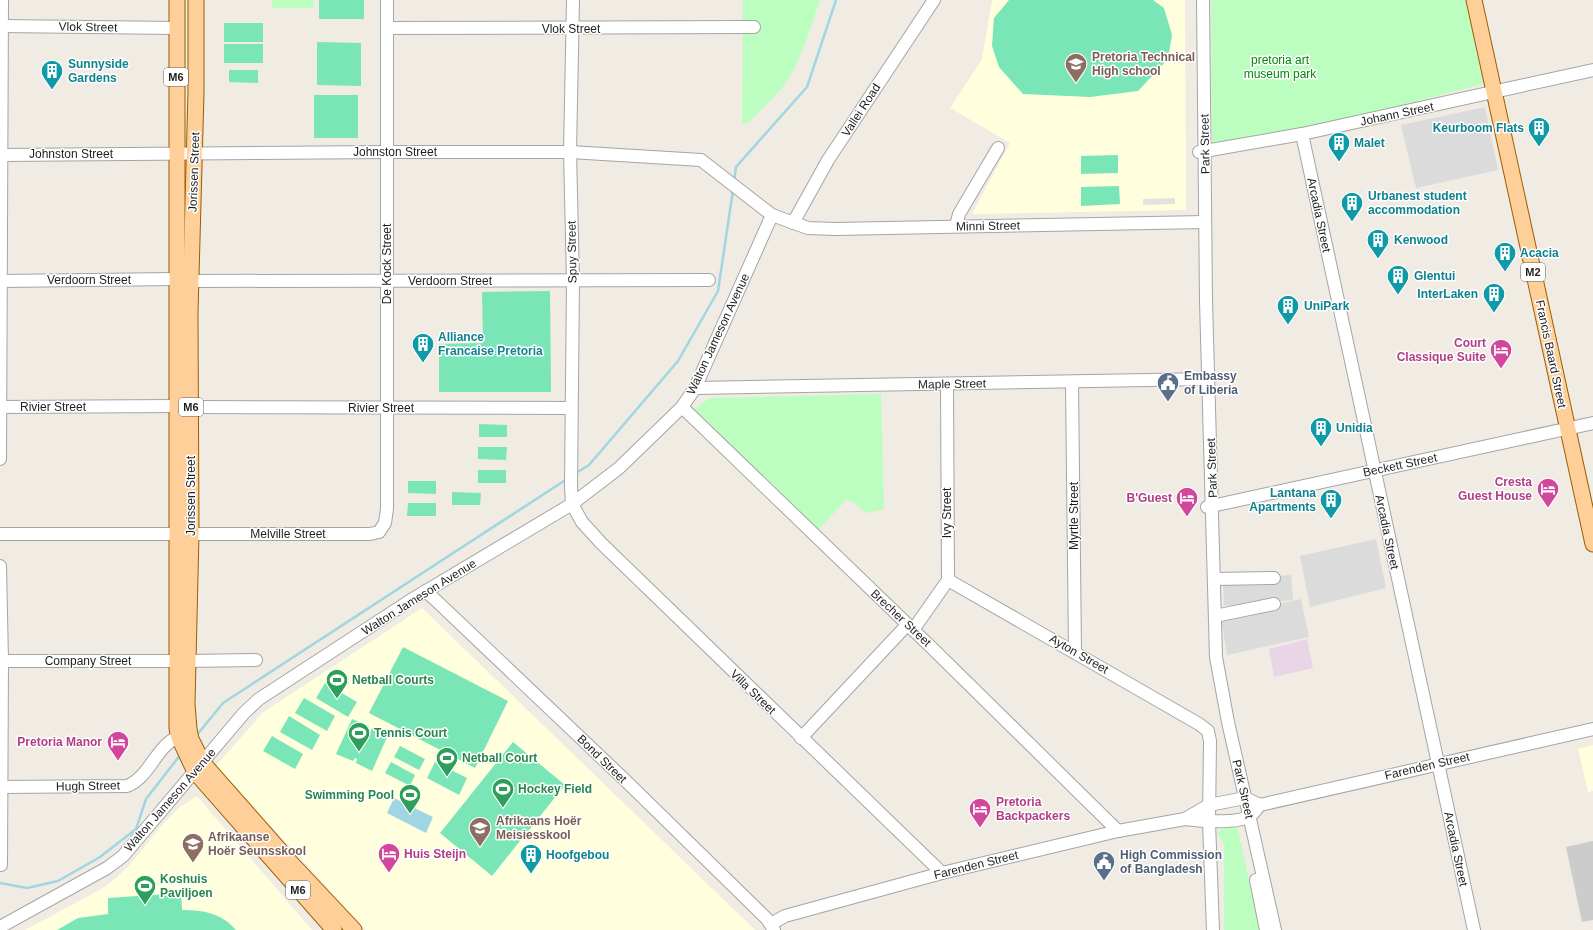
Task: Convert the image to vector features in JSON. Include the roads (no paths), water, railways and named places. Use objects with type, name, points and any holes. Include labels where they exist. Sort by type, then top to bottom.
[{"type":"main road","name":"Jorissen Street","points":[[177,0],[177,28],[186,153],[182,734],[198,765],[250,837],[334,930]]},
{"type":"main road","name":"Jorissen Street","points":[[184,280],[177,245],[186,153],[196,92],[196,0]]},
{"type":"main road","name":"Francis Baard Street","points":[[1474,0],[1593,544]]},
{"type":"main road","name":"Jorissen Street","points":[[198,765],[354,930]]},
{"type":"street","points":[[0,459],[2,0]]},
{"type":"street","name":"De Kock Street","points":[[382,528],[385,523],[387,509],[387,0]]},
{"type":"street","name":"Spuy Street","points":[[572,504],[571,408],[573,281],[570,152],[573,0]]},
{"type":"street","name":"Vallei Road","points":[[793,223],[828,160],[934,0]]},
{"type":"street","name":"Park Street","points":[[1197,0],[1210,507],[1210,668],[1241,799],[1275,930]]},
{"type":"street","name":"Park Street","points":[[1202,152],[1203,0]]},
{"type":"street","name":"Vlok Street","points":[[1,26],[177,28]]},
{"type":"street","name":"Vlok Street","points":[[387,28],[572,29],[754,27]]},
{"type":"street","name":"Johann Street","points":[[1202,152],[1302,134],[1593,70]]},
{"type":"street","name":"Arcadia Street","points":[[1302,134],[1474,930]]},
{"type":"street","points":[[956,226],[959,214],[998,148]]},
{"type":"street","name":"Johnston Street","points":[[1,155],[570,152],[701,160],[772,215]]},
{"type":"street","name":"Minni Street","points":[[772,215],[808,228],[828,229],[1203,222]]},
{"type":"street","name":"Walton Jameson Avenue","points":[[0,927],[107,868],[123,856],[198,765],[244,713],[259,699],[426,591],[572,504],[619,468],[682,407],[696,388],[772,215]]},
{"type":"street","name":"Verdoorn Street","points":[[0,280],[709,280]]},
{"type":"street","name":"Maple Street","points":[[696,388],[1206,380]]},
{"type":"street","name":"Myrtle Street","points":[[1072,382],[1075,651]]},
{"type":"street","name":"Ivy Street","points":[[947,384],[948,580]]},
{"type":"street","name":"Rivier Street","points":[[0,407],[184,406],[571,408]]},
{"type":"street","name":"Brecher Street","points":[[682,407],[910,627],[1118,831]]},
{"type":"street","name":"Beckett Street","points":[[1210,507],[1593,423]]},
{"type":"street","name":"Villa Street","points":[[572,504],[582,522],[601,543],[942,873]]},
{"type":"street","name":"Park Street","points":[[1210,507],[1215,579],[1216,657],[1241,799]]},
{"type":"street","name":"Melville Street","points":[[0,534],[370,534],[377,533],[382,528]]},
{"type":"street","points":[[0,566],[1,865]]},
{"type":"street","points":[[1215,579],[1274,578]]},
{"type":"street","points":[[801,738],[910,627],[948,580]]},
{"type":"street","name":"Ayton Street","points":[[948,580],[1075,651],[1200,724],[1208,731],[1210,740],[1209,805]]},
{"type":"street","name":"Bond Street","points":[[426,591],[621,777],[772,927]]},
{"type":"street","points":[[1215,616],[1274,604]]},
{"type":"street","name":"Company Street","points":[[1,661],[256,660]]},
{"type":"street","name":"Farenden Street","points":[[1260,805],[1593,729]]},
{"type":"street","name":"Hugh Street","points":[[1,788],[127,786],[143,774],[169,741],[182,734]]},
{"type":"street","points":[[1241,799],[1260,805]]},
{"type":"street","name":"Farenden Street","points":[[1184,819],[1209,805],[1241,799]]},
{"type":"street","points":[[1209,805],[1213,930]]},
{"type":"street","points":[[1246,817],[1260,805]]},
{"type":"street","name":"Park Street","points":[[1246,817],[1266,930]]},
{"type":"street","name":"Farenden Street","points":[[772,927],[785,916],[942,873],[1118,831],[1184,819],[1209,822],[1246,817]]},
{"type":"water","name":"Swimming Pool","points":[[394,798],[433,817],[426,833],[387,813]]},
{"type":"waterway","points":[[734,181],[736,167],[807,87],[836,0]]},
{"type":"waterway","points":[[576,473],[589,465],[678,361],[718,291],[733,190]]},
{"type":"waterway","points":[[196,736],[223,703],[567,479]]},
{"type":"waterway","points":[[0,883],[27,888],[58,881],[100,857],[136,829],[146,799],[181,754]]},
{"type":"place","name":"Pretoria Technical High school","points":[[1076,84]]},
{"type":"place","name":"Sunnyside Gardens","points":[[52,90]]},
{"type":"place","name":"Keurboom Flats","points":[[1539,148]]},
{"type":"place","name":"Malet","points":[[1339,162]]},
{"type":"place","name":"Urbanest student accommodation","points":[[1352,222]]},
{"type":"place","name":"Kenwood","points":[[1378,260]]},
{"type":"place","name":"Acacia","points":[[1505,272]]},
{"type":"place","name":"Glentui","points":[[1398,296]]},
{"type":"place","name":"InterLaken","points":[[1494,314]]},
{"type":"place","name":"UniPark","points":[[1288,326]]},
{"type":"place","name":"Alliance Francaise Pretoria","points":[[423,364]]},
{"type":"place","name":"Court Classique Suite","points":[[1501,370]]},
{"type":"place","name":"Embassy of Liberia","points":[[1168,402]]},
{"type":"place","name":"Unidia","points":[[1321,448]]},
{"type":"place","name":"Cresta Guest House","points":[[1548,508]]},
{"type":"place","name":"B'Guest","points":[[1187,518]]},
{"type":"place","name":"Lantana Apartments","points":[[1331,520]]},
{"type":"place","name":"Netball Courts","points":[[337,700]]},
{"type":"place","name":"Tennis Court","points":[[359,752]]},
{"type":"place","name":"Pretoria Manor","points":[[118,762]]},
{"type":"place","name":"Netball Court","points":[[447,778]]},
{"type":"place","name":"Hockey Field","points":[[503,808]]},
{"type":"place","name":"Swimming Pool","points":[[410,814]]},
{"type":"place","name":"Pretoria Backpackers","points":[[980,828]]},
{"type":"place","name":"Afrikaans Hoër Meisiesskool","points":[[480,848]]},
{"type":"place","name":"Afrikaanse Hoër Seunsskool","points":[[193,864]]},
{"type":"place","name":"Huis Steijn","points":[[389,874]]},
{"type":"place","name":"Hoofgebou","points":[[531,874]]},
{"type":"place","name":"High Commission of Bangladesh","points":[[1104,882]]},
{"type":"place","name":"Koshuis Paviljoen","points":[[145,906]]},
{"type":"park label","name":"pretoria art museum park","points":[[1280,67]]}]
